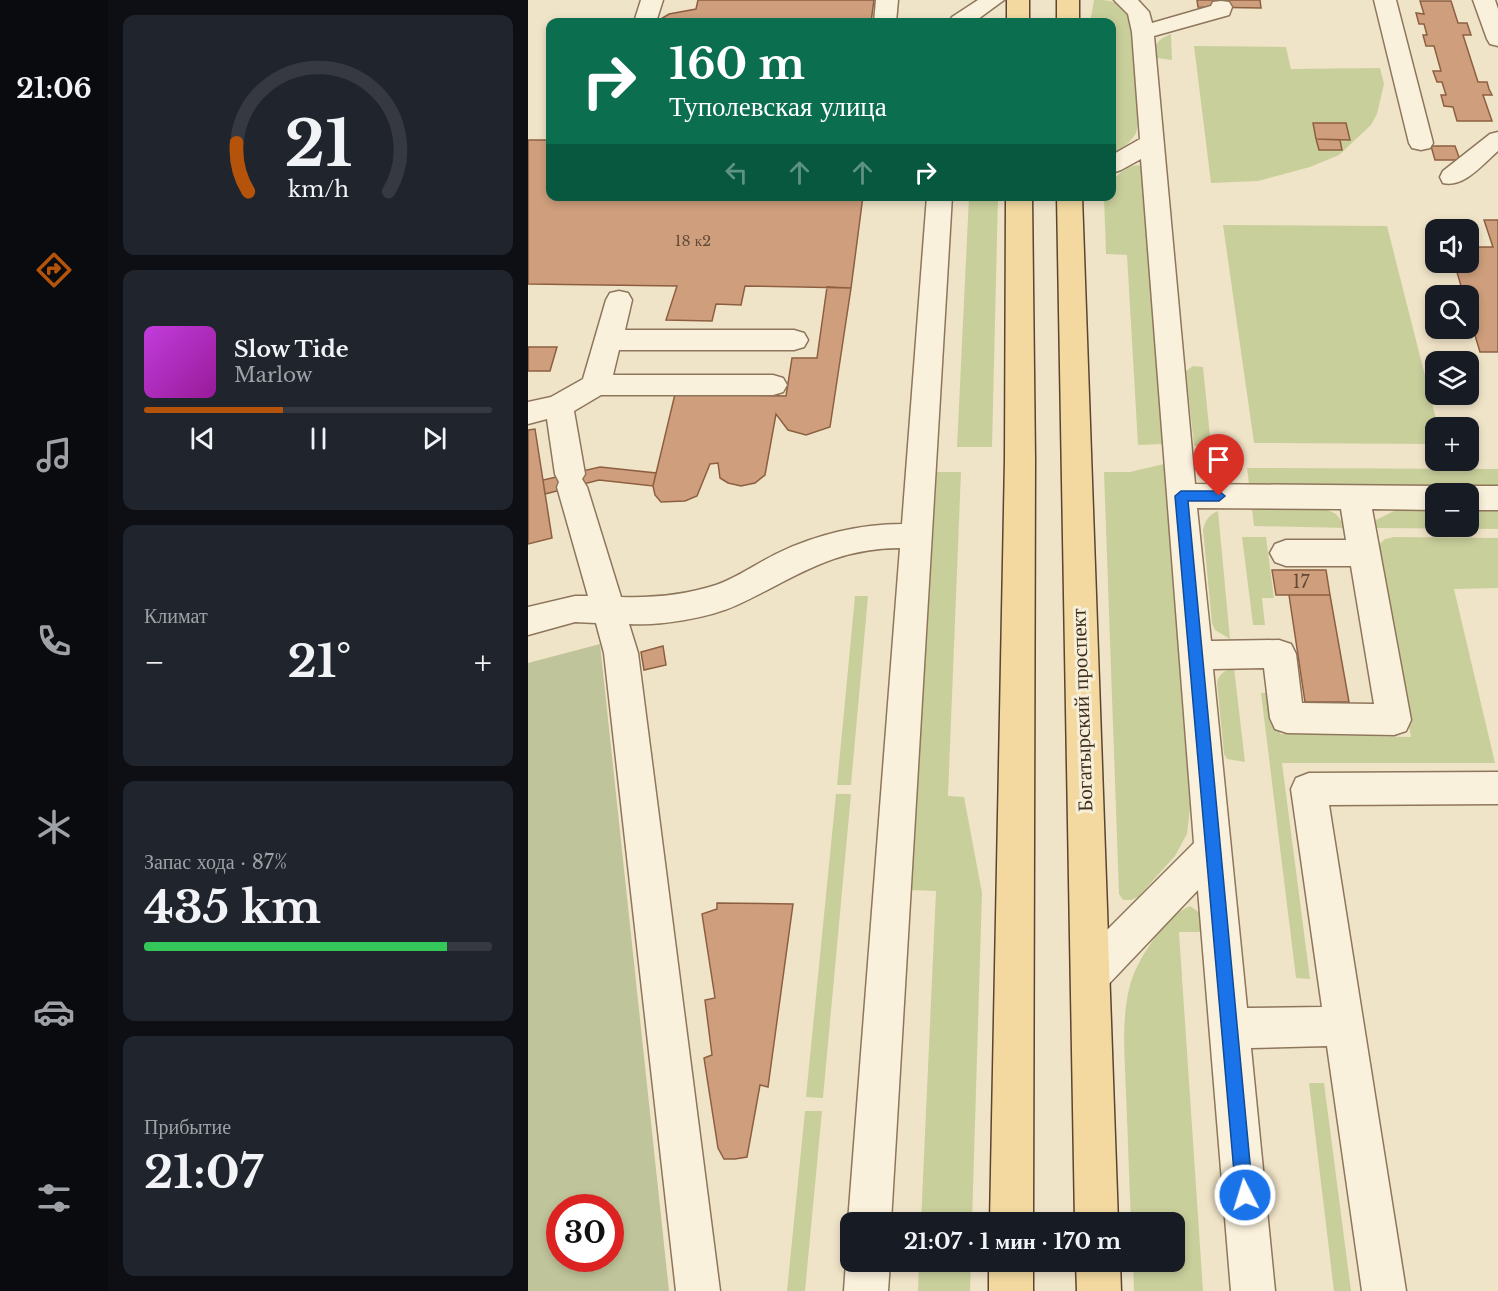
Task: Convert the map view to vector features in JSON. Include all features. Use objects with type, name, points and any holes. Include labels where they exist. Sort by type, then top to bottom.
[{"type":"main road","points":[[1018,0],[1018,18]]},
{"type":"main road","points":[[1068,0],[1068,18]]},
{"type":"main road","points":[[1012,1212],[1020,459],[1019,201]]},
{"type":"main road","name":"Богатырский проспект","points":[[1069,201],[1097,1212]]},
{"type":"main road","points":[[1011,1272],[1011,1291]]},
{"type":"main road","points":[[1098,1272],[1099,1291]]},
{"type":"street","points":[[646,18],[652,0]]},
{"type":"street","points":[[885,18],[887,0]]},
{"type":"street","points":[[966,18],[993,0]]},
{"type":"street","points":[[1125,0],[1138,12],[1143,32],[1181,496],[1253,1291]]},
{"type":"street","points":[[1385,0],[1421,143]]},
{"type":"street","points":[[1484,0],[1498,39]]},
{"type":"street","points":[[1143,32],[1194,8],[1221,10],[1221,7]]},
{"type":"street","points":[[1452,177],[1498,139]]},
{"type":"street","points":[[1116,163],[1151,143]]},
{"type":"street","points":[[871,1212],[940,201]]},
{"type":"street","points":[[596,385],[619,300]]},
{"type":"street","points":[[609,340],[794,340]]},
{"type":"street","points":[[528,413],[559,406],[596,385],[773,385]]},
{"type":"street","points":[[559,406],[571,480],[621,653],[698,1291]]},
{"type":"street","points":[[1181,496],[1425,498]]},
{"type":"street","points":[[1196,655],[1279,654],[1287,718],[1394,720],[1354,497]]},
{"type":"street","points":[[1479,498],[1498,498]]},
{"type":"street","points":[[528,621],[575,609],[655,612],[724,596],[789,562],[822,548],[888,536],[917,536]]},
{"type":"street","points":[[1286,553],[1364,553]]},
{"type":"street","points":[[1384,1291],[1309,789],[1498,788]]},
{"type":"street","points":[[1089,975],[1212,850]]},
{"type":"street","points":[[1230,1028],[1345,1026]]},
{"type":"street","points":[[866,1291],[867,1272]]},
{"type":"green space","points":[[1094,0],[1104,0],[1120,5],[1127,13],[1129,20],[1134,52],[1137,125],[1134,137],[1116,152],[1116,18],[1091,18]]},
{"type":"green space","points":[[1171,34],[1172,60],[1157,58],[1156,46],[1163,38]]},
{"type":"green space","points":[[1194,46],[1286,47],[1291,69],[1380,68],[1384,84],[1377,114],[1371,125],[1339,155],[1310,167],[1258,181],[1211,183]]},
{"type":"green space","points":[[1135,165],[1141,167],[1163,444],[1138,445],[1127,255],[1106,254],[1104,201],[1116,201],[1116,178],[1127,168]]},
{"type":"green space","points":[[969,201],[998,201],[992,447],[957,447]]},
{"type":"green space","points":[[1223,225],[1387,226],[1425,376],[1425,405],[1432,405],[1435,417],[1425,417],[1425,444],[1254,443]]},
{"type":"green space","points":[[1193,366],[1203,367],[1211,446],[1194,446],[1186,371]]},
{"type":"green space","points":[[1164,464],[1190,808],[1187,834],[1175,856],[1138,897],[1123,900],[1119,894],[1104,472],[1130,472]]},
{"type":"green space","points":[[1247,468],[1425,469],[1425,471],[1498,469],[1498,486],[1479,486],[1479,483],[1425,483],[1425,485],[1249,484]]},
{"type":"green space","points":[[937,472],[961,472],[948,796],[964,797],[982,893],[972,1212],[921,1212],[936,891],[911,890]]},
{"type":"green space","points":[[1252,509],[1326,509],[1336,514],[1347,528],[1254,526]]},
{"type":"green space","points":[[1396,510],[1425,510],[1425,528],[1372,528],[1376,520]]},
{"type":"green space","points":[[1218,511],[1230,639],[1215,630],[1212,623],[1203,530],[1208,518]]},
{"type":"green space","points":[[1479,511],[1498,511],[1498,529],[1479,529]]},
{"type":"green space","points":[[1242,537],[1266,537],[1274,598],[1262,598],[1265,625],[1253,625]]},
{"type":"green space","points":[[1394,537],[1498,538],[1498,588],[1454,589],[1495,763],[1282,763],[1310,979],[1296,978],[1261,693],[1274,693],[1280,734],[1411,737],[1375,548],[1385,539]]},
{"type":"green space","points":[[855,596],[868,596],[851,785],[837,785]]},
{"type":"green space","points":[[600,644],[669,1291],[528,1291],[528,663]]},
{"type":"green space","points":[[1234,668],[1245,762],[1227,759],[1224,754],[1217,682],[1223,672]]},
{"type":"green space","points":[[836,794],[851,794],[823,1098],[806,1097]]},
{"type":"green space","points":[[1190,906],[1200,913],[1204,932],[1179,932],[1203,1291],[1134,1291],[1133,1272],[1185,1272],[1185,1212],[1131,1212],[1124,1042],[1129,989],[1137,966],[1161,930],[1180,911]]},
{"type":"green space","points":[[1309,1083],[1324,1083],[1351,1291],[1334,1291]]},
{"type":"green space","points":[[805,1111],[822,1111],[805,1291],[787,1291]]},
{"type":"green space","points":[[919,1272],[971,1272],[970,1291],[918,1291]]},
{"type":"building","points":[[698,0],[874,0],[872,18],[662,18],[669,14],[696,9]]},
{"type":"building","points":[[1197,0],[1260,0],[1261,8],[1198,7]]},
{"type":"building","points":[[1420,1],[1451,1],[1458,23],[1467,23],[1471,35],[1463,35],[1478,82],[1487,82],[1492,95],[1483,95],[1492,121],[1457,121],[1453,107],[1444,106],[1441,95],[1446,95],[1442,82],[1437,82],[1433,71],[1441,71],[1434,46],[1426,46],[1423,35],[1427,35],[1424,24],[1419,24],[1416,13],[1424,14]]},
{"type":"building","points":[[1313,123],[1346,123],[1350,140],[1316,139]]},
{"type":"building","points":[[1316,139],[1340,140],[1342,150],[1319,150]]},
{"type":"building","points":[[528,140],[546,140],[546,201],[862,201],[851,288],[745,286],[741,305],[716,304],[712,321],[666,320],[677,286],[528,284]]},
{"type":"building","points":[[1431,146],[1455,146],[1460,160],[1435,160]]},
{"type":"building","points":[[1484,220],[1498,220],[1498,352],[1480,352],[1476,339],[1479,339],[1479,285],[1461,285],[1457,273],[1479,273],[1479,247],[1493,247]]},
{"type":"building","points":[[827,287],[851,288],[830,427],[806,435],[788,430],[776,414],[765,475],[755,483],[741,486],[728,483],[720,478],[718,463],[710,464],[697,496],[685,501],[661,502],[655,495],[653,486],[675,394],[786,396],[792,358],[817,358]]},
{"type":"building","points":[[528,347],[557,347],[550,371],[528,371]]},
{"type":"building","points":[[535,429],[552,538],[528,544],[528,430]]},
{"type":"building","points":[[600,467],[656,473],[653,486],[599,480],[545,494],[543,480]]},
{"type":"building","points":[[1272,570],[1326,570],[1330,595],[1276,595]]},
{"type":"building","points":[[1289,595],[1330,595],[1349,702],[1305,702]]},
{"type":"building","points":[[663,646],[666,665],[644,670],[641,652]]},
{"type":"building","points":[[717,903],[793,904],[768,1087],[760,1085],[747,1157],[735,1159],[724,1159],[718,1148],[704,1058],[712,1055],[705,1000],[715,998],[702,914],[717,909]]},
{"type":"route","points":[[1219,496],[1181,496],[1245,1195]]}]
